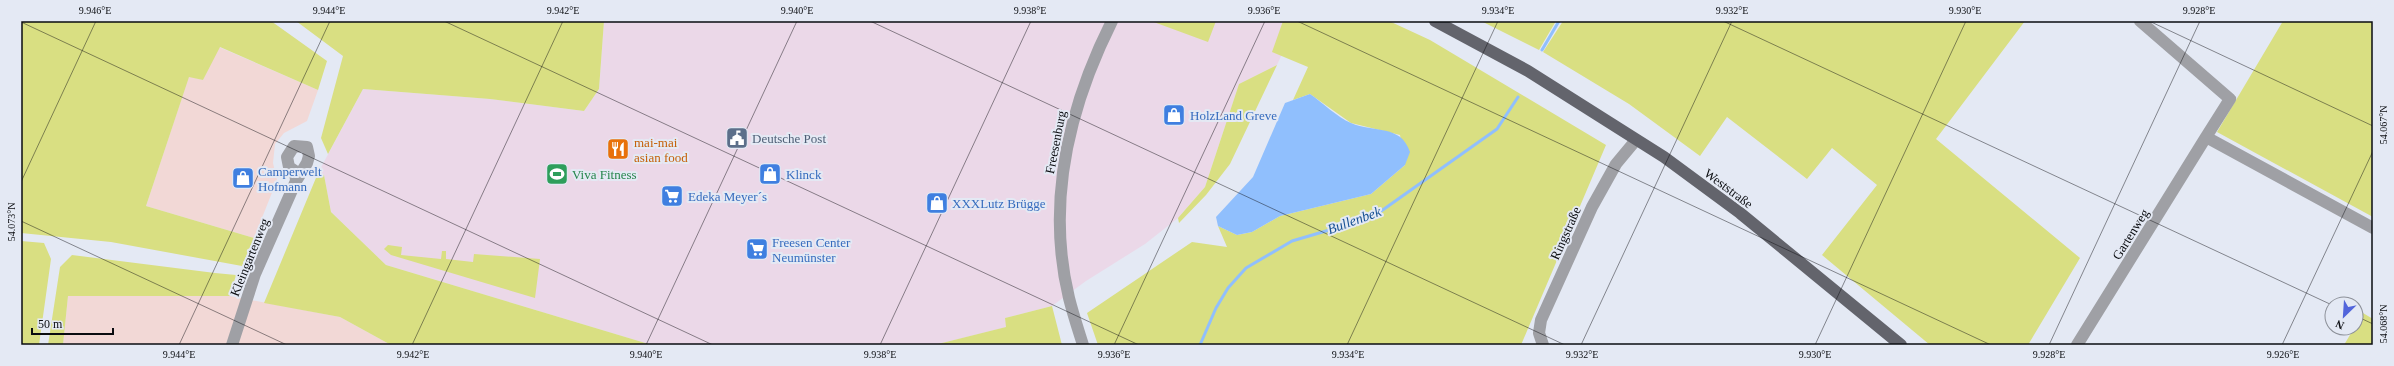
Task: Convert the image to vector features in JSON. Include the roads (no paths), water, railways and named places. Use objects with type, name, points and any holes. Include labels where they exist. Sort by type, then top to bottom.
[{"type":"main road","name":"Weststraße","points":[[1435,21],[1528,71],[1664,157],[1740,213],[1901,345]]},
{"type":"street","name":"Freesenburg","points":[[1082,345],[1069,298],[1062,258],[1060,208],[1063,163],[1076,109],[1092,61],[1112,21]]},
{"type":"street","name":"Gartenweg","points":[[2077,345],[2230,99],[2140,21]]},
{"type":"street","points":[[2206,137],[2373,228]]},
{"type":"street","name":"Ringstraße","points":[[1543,345],[1539,333],[1541,320],[1589,214],[1616,164],[1636,140]]},
{"type":"street","name":"Kleingartenweg","points":[[232,345],[255,274],[296,181]]},
{"type":"water","points":[[1310,94],[1335,114],[1351,123],[1393,133],[1400,137],[1406,143],[1410,152],[1405,165],[1371,194],[1280,216],[1252,232],[1237,235],[1218,226],[1216,217],[1253,177],[1285,103]]},
{"type":"waterway","name":"Bullenbek","points":[[1542,50],[1559,21]]},
{"type":"waterway","name":"Bullenbek","points":[[1200,345],[1216,308],[1228,288],[1246,268],[1292,241],[1360,221],[1377,214],[1497,129],[1518,97]]},
{"type":"place","name":"HolzLand Greve","points":[[1174,115]]},
{"type":"place","name":"Deutsche Post","points":[[737,138]]},
{"type":"place","name":"mai-mai asian food","points":[[618,149]]},
{"type":"place","name":"Viva Fitness","points":[[557,174]]},
{"type":"place","name":"Klinck","points":[[770,174]]},
{"type":"place","name":"Camperwelt Hofmann","points":[[243,178]]},
{"type":"place","name":"Edeka Meyer´s","points":[[672,196]]},
{"type":"place","name":"XXXLutz Brügge","points":[[937,203]]},
{"type":"place","name":"Freesen Center Neumünster","points":[[757,249]]}]
